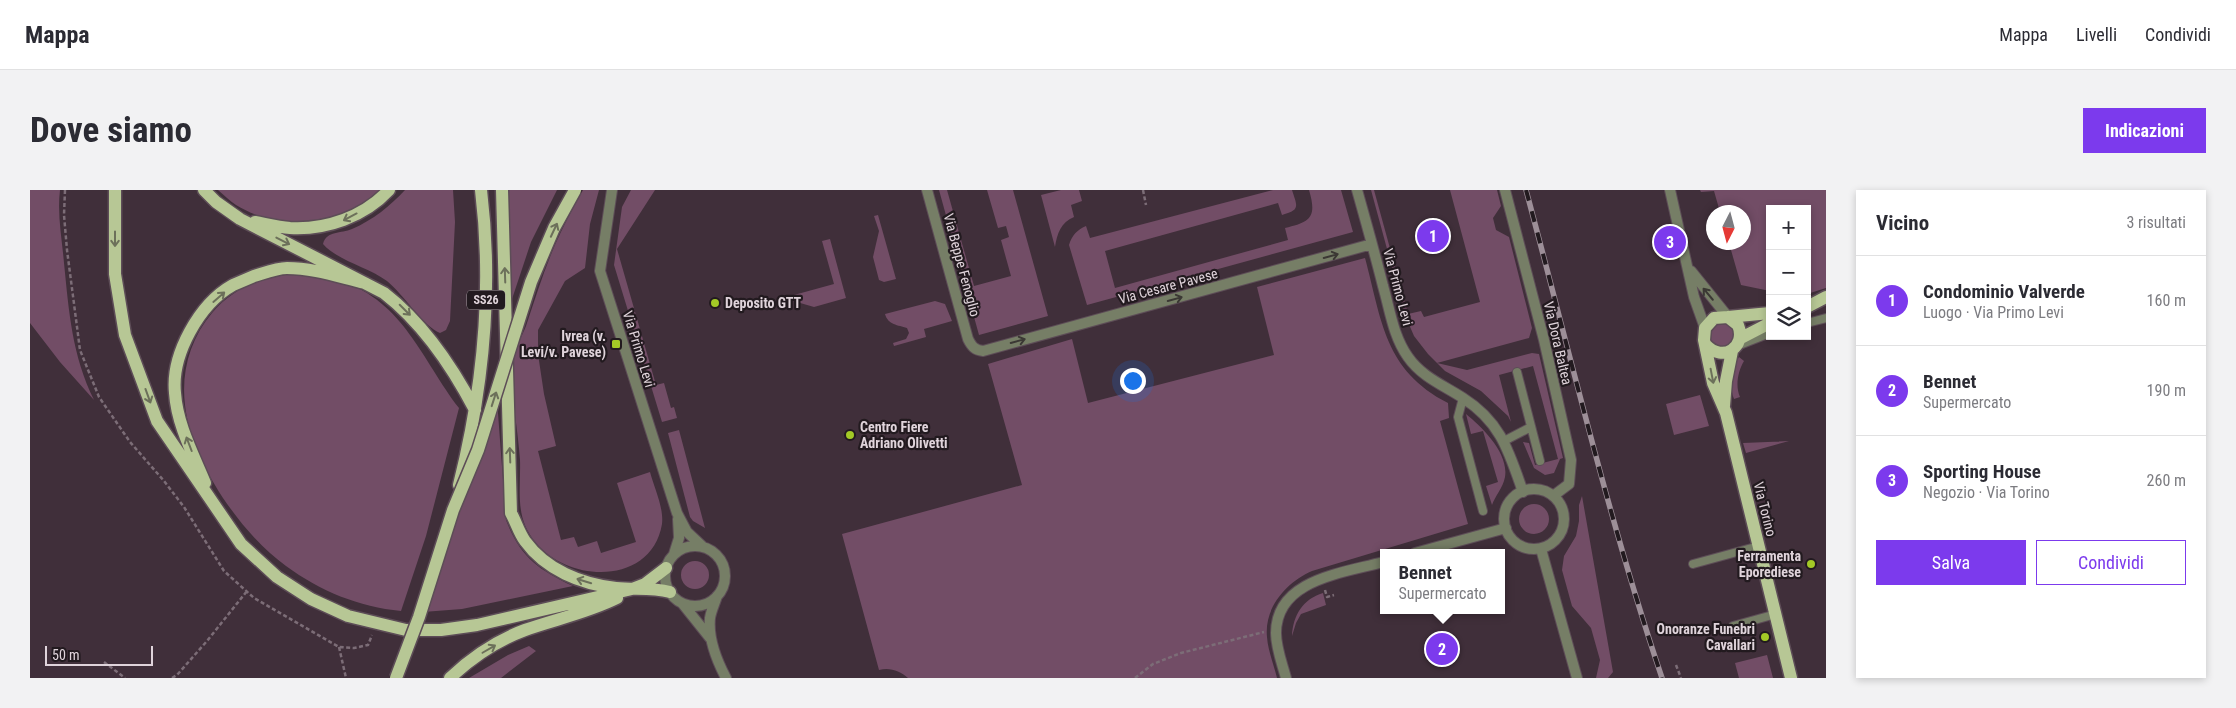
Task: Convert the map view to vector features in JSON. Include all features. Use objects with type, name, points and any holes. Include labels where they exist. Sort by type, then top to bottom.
[{"type":"main road","points":[[115,190],[115,274],[125,335],[157,421],[241,544],[277,577],[311,599],[348,616],[399,629],[441,630],[477,625],[632,589],[645,584],[666,568]]},
{"type":"main road","points":[[204,190],[216,202],[240,219],[365,283],[406,310],[452,369],[475,410]]},
{"type":"main road","points":[[240,219],[290,228],[338,223],[378,203],[389,190]]},
{"type":"main road","name":"SS26","points":[[396,678],[422,608],[453,510],[470,442],[482,353],[487,278],[486,227],[481,190]]},
{"type":"main road","points":[[453,510],[478,450],[531,282],[554,228],[575,190]]},
{"type":"main road","points":[[502,191],[511,513],[525,541],[544,563],[560,572],[599,585],[632,589],[651,588],[670,592]]},
{"type":"main road","points":[[213,505],[179,417],[175,394],[175,372],[184,344],[196,321],[232,286],[260,274],[285,268],[313,270],[365,283]]},
{"type":"main road","points":[[1811,305],[1826,297]]},
{"type":"main road","points":[[1705,328],[1714,318],[1766,314]]},
{"type":"main road","name":"Via Torino","points":[[1724,406],[1726,380],[1737,345],[1738,325],[1728,317]]},
{"type":"main road","points":[[1706,345],[1721,354],[1766,326]]},
{"type":"main road","name":"Via Torino","points":[[1705,328],[1704,334],[1715,388],[1724,406],[1792,678]]},
{"type":"main road","points":[[450,678],[486,650],[525,630],[580,614],[632,589]]},
{"type":"street","name":"Via Primo Levi","points":[[612,190],[600,271],[677,513],[687,532],[703,547]]},
{"type":"street","name":"Via Beppe Fenoglio","points":[[927,190],[972,347]]},
{"type":"street","name":"Via Primo Levi","points":[[1357,190],[1396,335],[1408,358],[1430,379],[1463,398],[1498,429],[1523,492]]},
{"type":"street","name":"Via Dora Baltea","points":[[1505,190],[1544,340],[1571,460],[1569,484],[1553,496]]},
{"type":"street","name":"Via Torino","points":[[1670,190],[1694,297],[1705,328]]},
{"type":"street","name":"Via Cesare Pavese","points":[[972,347],[984,351],[1372,244]]},
{"type":"street","name":"Via Torino","points":[[1689,269],[1728,317]]},
{"type":"street","points":[[1541,490],[1553,496],[1563,509],[1564,525],[1557,539],[1541,549],[1528,549],[1520,546],[1510,537],[1506,528],[1504,519],[1506,508],[1514,498],[1523,492],[1541,490]]},
{"type":"street","name":"Via Primo Levi","points":[[674,554],[679,538],[677,513]]},
{"type":"street","points":[[1430,549],[1506,528]]},
{"type":"street","points":[[711,639],[682,603],[670,592],[665,576],[666,568],[674,554],[688,546],[703,547],[712,552],[719,558],[723,567],[722,587],[717,595],[710,618],[711,639],[719,665],[726,678]]},
{"type":"street","points":[[1541,549],[1577,678]]},
{"type":"street","points":[[1286,678],[1276,632],[1277,621],[1290,595],[1302,586],[1380,563]]},
{"type":"street","points":[[682,603],[690,605],[705,604],[717,595]]},
{"type":"lane","points":[[1811,322],[1826,318]]},
{"type":"lane","points":[[1737,345],[1766,334]]},
{"type":"lane","points":[[1517,372],[1540,461]]},
{"type":"lane","points":[[1463,398],[1458,417],[1483,511]]},
{"type":"lane","points":[[1504,441],[1531,427]]},
{"type":"lane","points":[[1693,564],[1759,546]]},
{"type":"lane","points":[[1733,626],[1776,614]]},
{"type":"path","points":[[1143,190],[1146,205]]},
{"type":"path","points":[[172,678],[177,675],[207,641],[247,591]]},
{"type":"path","points":[[1135,678],[1153,664],[1181,653],[1262,632],[1276,632]]},
{"type":"path","points":[[339,646],[346,678]]},
{"type":"path","points":[[104,662],[125,678]]},
{"type":"path","points":[[1676,665],[1681,678]]},
{"type":"shaded area","points":[[30,190],[60,190],[60,226],[73,333],[81,366],[94,400],[60,362],[30,323]]},
{"type":"shaded area","points":[[218,190],[383,190],[364,204],[347,213],[315,221],[298,222],[266,218],[250,213],[236,205]]},
{"type":"shaded area","points":[[405,190],[453,190],[455,222],[450,321],[446,330],[440,333],[427,324],[387,281],[337,255],[323,244],[331,234],[348,231],[374,217]]},
{"type":"shaded area","points":[[508,190],[557,190],[531,242],[512,299]]},
{"type":"shaded area","points":[[583,190],[599,190],[590,224],[585,268],[565,281],[538,330],[538,354],[544,394],[556,446],[538,451],[561,540],[574,537],[578,547],[597,541],[601,553],[636,542],[617,483],[650,472],[660,504],[662,518],[662,524],[655,544],[643,558],[627,568],[608,572],[588,571],[569,566],[551,556],[536,543],[529,533],[524,523],[520,503],[520,460],[513,389],[513,361],[555,245]]},
{"type":"shaded area","points":[[631,190],[655,190],[617,249],[656,385],[664,383],[671,408],[674,407],[677,418],[662,422],[614,265],[622,207]]},
{"type":"shaded area","points":[[939,190],[947,190],[974,286],[1011,276],[1001,240],[1009,237],[1006,226],[998,228],[987,190],[1013,190],[1048,316],[979,335]]},
{"type":"shaded area","points":[[1061,190],[1079,190],[1082,201],[1071,205],[1074,217],[1060,229],[1055,247],[1041,195]]},
{"type":"shaded area","points":[[1273,190],[1292,190],[1296,204],[1295,209],[1282,215],[1278,203],[1105,251],[1115,288],[1288,240],[1285,228],[1301,223],[1310,217],[1312,206],[1309,190],[1341,190],[1353,232],[1087,305],[1069,245],[1075,233],[1080,229],[1086,226],[1090,238]]},
{"type":"shaded area","points":[[1371,190],[1374,190],[1408,314],[1421,311],[1424,317],[1480,302],[1450,190],[1497,190],[1501,206],[1493,218],[1496,230],[1509,237],[1532,328],[1529,338],[1437,363],[1414,336],[1405,315]]},
{"type":"shaded area","points":[[1700,190],[1826,190],[1826,288],[1811,293],[1811,205],[1766,205],[1766,290],[1741,285],[1731,250],[1751,250],[1751,205],[1718,205],[1714,191],[1701,192]]},
{"type":"shaded area","points":[[878,215],[896,279],[884,282],[879,280],[873,257],[879,231],[874,216]]},
{"type":"shaded area","points":[[830,239],[846,298],[814,307],[783,298],[834,284],[822,241]]},
{"type":"shaded area","points":[[1365,258],[1382,323],[1398,359],[1410,375],[1427,390],[1448,403],[1449,418],[1440,421],[1468,524],[1312,571],[1294,582],[1273,606],[1267,626],[1267,637],[1277,678],[908,678],[895,670],[879,670],[842,534],[1022,485],[988,364],[1072,339],[1088,403],[1274,355],[1257,287]]},
{"type":"shaded area","points":[[299,274],[341,281],[363,291],[381,303],[410,334],[459,408],[426,536],[401,611],[355,602],[326,590],[299,575],[269,552],[236,516],[221,494],[197,449],[189,427],[185,405],[184,380],[189,356],[204,323],[221,304],[240,289],[262,280]]},
{"type":"shaded area","points":[[935,301],[945,304],[952,321],[924,329],[926,337],[894,346],[893,343],[906,339],[909,333],[907,328],[888,320],[885,314]]},
{"type":"shaded area","points":[[1722,323],[1730,327],[1734,335],[1730,343],[1722,347],[1714,343],[1710,335],[1714,327]]},
{"type":"shaded area","points":[[1532,353],[1539,354],[1563,458],[1560,459],[1554,473],[1545,475],[1534,468],[1523,442],[1529,443],[1535,465],[1558,459],[1533,366],[1499,375],[1511,422],[1508,416],[1481,391],[1445,371],[1437,363],[1467,370]]},
{"type":"shaded area","points":[[1739,357],[1744,361],[1738,379],[1740,397],[1734,399],[1732,394],[1732,377]]},
{"type":"shaded area","points":[[1700,395],[1709,426],[1674,435],[1666,404]]},
{"type":"shaded area","points":[[497,400],[506,520],[518,544],[532,561],[540,568],[573,586],[462,609],[423,612]]},
{"type":"shaded area","points":[[1466,414],[1486,433],[1493,441],[1503,459],[1505,477],[1503,485],[1492,505],[1486,486],[1498,482],[1483,431],[1471,434]]},
{"type":"shaded area","points":[[679,430],[705,528],[690,517],[668,433]]},
{"type":"shaded area","points":[[1789,441],[1746,453],[1743,443]]},
{"type":"shaded area","points":[[1582,496],[1613,672],[1608,678],[1596,678],[1600,660],[1591,628],[1572,606],[1562,570],[1564,556],[1576,536],[1579,521],[1579,505]]},
{"type":"shaded area","points":[[1534,504],[1545,508],[1549,519],[1545,530],[1534,534],[1523,530],[1519,519],[1523,508]]},
{"type":"shaded area","points":[[695,561],[705,565],[709,575],[705,585],[695,589],[685,585],[681,575],[685,565]]},
{"type":"shaded area","points":[[1323,593],[1326,605],[1301,614],[1292,636],[1294,621],[1300,609],[1310,599]]},
{"type":"shaded area","points":[[529,646],[536,651],[501,678],[469,678],[508,655]]},
{"type":"shaded area","points":[[1767,655],[1773,678],[1739,678],[1735,663]]},
{"type":"railway","points":[[1526,190],[1590,435],[1642,618],[1662,678]]},
{"type":"place","name":"Condominio Valverde","points":[[1433,236]]},
{"type":"place","name":"Sporting House","points":[[1670,242]]},
{"type":"place","name":"Deposito GTT","points":[[715,303]]},
{"type":"place","name":"Ivrea (v. Levi/v. Pavese)","points":[[616,344]]},
{"type":"place","name":"Centro Fiere Adriano Olivetti","points":[[850,435]]},
{"type":"place","name":"Ferramenta Eporediese","points":[[1811,564]]},
{"type":"place","name":"Onoranze Funebri Cavallari","points":[[1765,637]]},
{"type":"place","name":"Bennet","points":[[1442,649]]}]
